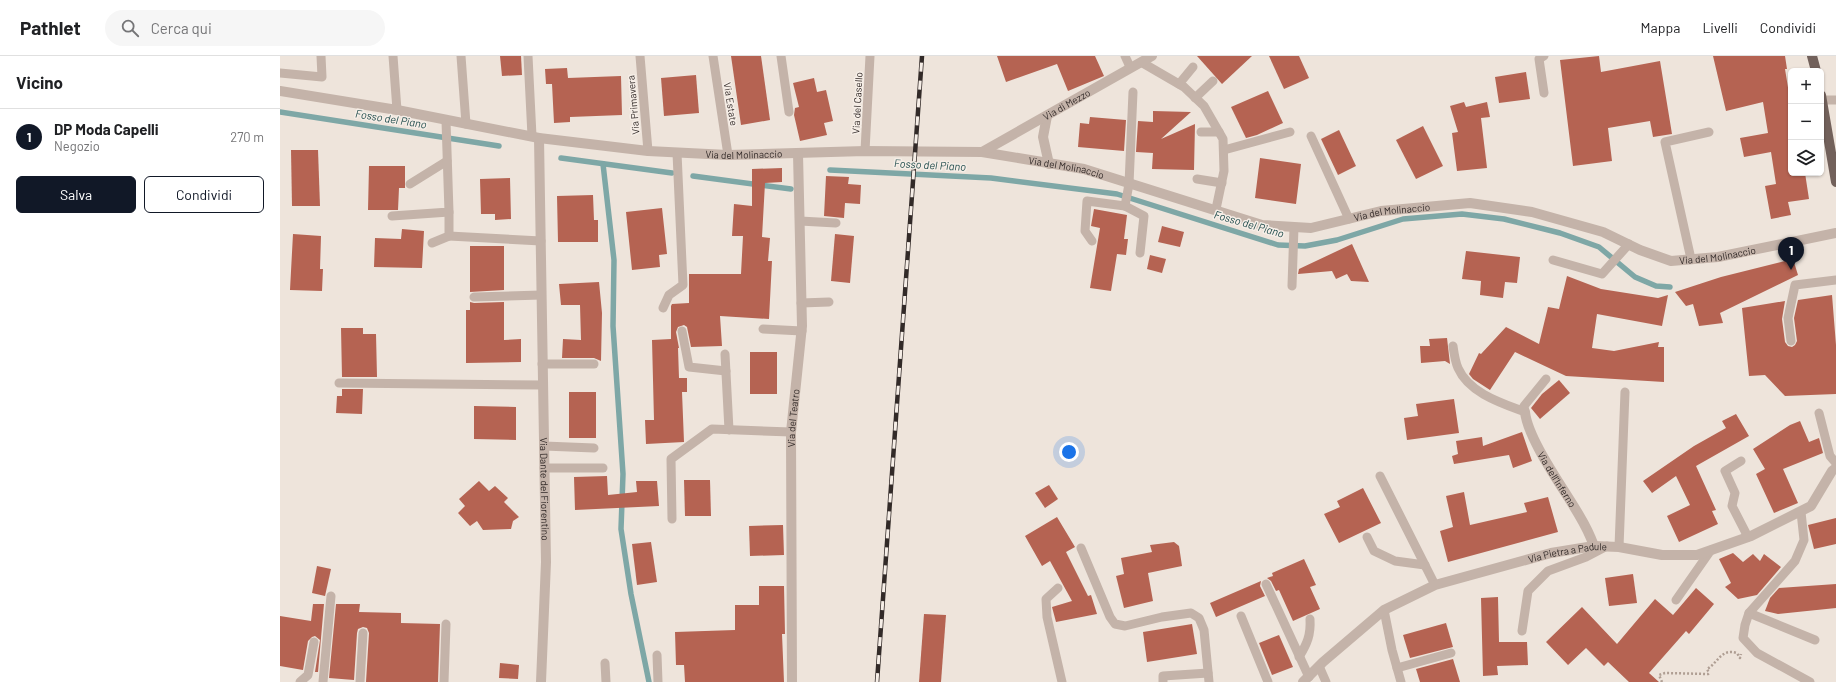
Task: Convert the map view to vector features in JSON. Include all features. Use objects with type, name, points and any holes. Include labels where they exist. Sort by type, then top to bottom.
[{"type":"main road","points":[[1812,56],[1815,68]]},
{"type":"main road","points":[[1823,104],[1836,182]]},
{"type":"street","name":"Via di Mezzo","points":[[982,152],[1130,67],[1152,56]]},
{"type":"street","name":"Via del Molinaccio","points":[[280,93],[397,110],[446,124],[466,124],[535,137],[648,151],[728,155],[865,151],[982,152],[1084,169],[1129,186],[1216,209],[1262,225],[1293,232],[1381,211],[1470,203],[1532,212],[1604,232],[1671,261],[1718,257],[1836,233]]},
{"type":"street","points":[[1047,116],[1043,137],[1049,164]]},
{"type":"street","name":"Via Dante del Fiorentino","points":[[535,137],[540,241],[546,562],[541,682]]},
{"type":"street","name":"Via del Teatro","points":[[792,682],[791,432],[802,331],[798,154]]},
{"type":"street","name":"Via dell'Inferno","points":[[1525,412],[1526,422],[1580,517],[1594,546]]},
{"type":"street","name":"Via Pietra a Padule","points":[[1306,679],[1384,610],[1435,585],[1551,553],[1594,546],[1619,547],[1662,555],[1698,555],[1748,537],[1811,506],[1832,471],[1836,468]]},
{"type":"lane","points":[[280,73],[322,77],[321,56]]},
{"type":"lane","points":[[393,56],[397,110]]},
{"type":"lane","points":[[461,56],[466,124]]},
{"type":"lane","name":"Via Dante del Fiorentino","points":[[528,56],[535,137]]},
{"type":"lane","name":"Via Primavera","points":[[640,56],[648,151]]},
{"type":"lane","name":"Via Estate","points":[[713,56],[728,155]]},
{"type":"lane","points":[[781,56],[789,112]]},
{"type":"lane","name":"Via del Casello","points":[[865,151],[870,56]]},
{"type":"lane","points":[[1125,56],[1130,67]]},
{"type":"lane","points":[[1544,56],[1539,59],[1544,93]]},
{"type":"lane","points":[[1141,62],[1179,84],[1204,106],[1223,139],[1224,172],[1216,209]]},
{"type":"lane","points":[[1179,84],[1192,67]]},
{"type":"lane","points":[[1195,98],[1213,81]]},
{"type":"lane","points":[[1125,206],[1129,186],[1133,92]]},
{"type":"lane","points":[[1824,97],[1836,100]]},
{"type":"lane","points":[[446,124],[449,236]]},
{"type":"lane","points":[[1201,132],[1219,132]]},
{"type":"lane","points":[[1224,150],[1290,132]]},
{"type":"lane","points":[[1691,259],[1665,142],[1709,132]]},
{"type":"lane","points":[[1311,136],[1349,219]]},
{"type":"lane","points":[[663,308],[669,295],[683,285],[677,153]]},
{"type":"lane","points":[[410,184],[448,162]]},
{"type":"lane","points":[[1197,179],[1222,183]]},
{"type":"lane","points":[[1092,241],[1085,231],[1087,202],[1125,206],[1144,216],[1140,253]]},
{"type":"lane","points":[[392,216],[449,212]]},
{"type":"lane","points":[[800,221],[836,223]]},
{"type":"lane","points":[[1292,286],[1293,232]]},
{"type":"lane","points":[[432,243],[449,236],[540,241]]},
{"type":"lane","points":[[1553,260],[1602,274],[1629,244]]},
{"type":"lane","points":[[1790,341],[1788,318],[1795,285],[1836,280]]},
{"type":"lane","points":[[474,297],[541,295]]},
{"type":"lane","points":[[802,303],[828,302]]},
{"type":"lane","points":[[763,329],[802,331]]},
{"type":"lane","points":[[682,330],[689,367],[726,371]]},
{"type":"lane","points":[[1453,346],[1458,368],[1472,387],[1499,402],[1525,412]]},
{"type":"lane","points":[[725,354],[729,430]]},
{"type":"lane","points":[[542,364],[594,364]]},
{"type":"lane","points":[[1525,412],[1524,406],[1546,379]]},
{"type":"lane","points":[[338,383],[543,385]]},
{"type":"lane","points":[[1619,547],[1624,392]]},
{"type":"lane","points":[[1819,413],[1830,456],[1836,463]]},
{"type":"lane","points":[[672,519],[671,459],[712,429],[791,432]]},
{"type":"lane","points":[[544,446],[594,448]]},
{"type":"lane","points":[[1741,461],[1725,471],[1735,493],[1732,506],[1748,537]]},
{"type":"lane","points":[[544,468],[603,468]]},
{"type":"lane","points":[[1380,476],[1435,585]]},
{"type":"lane","points":[[1801,512],[1804,540],[1795,561],[1749,613],[1743,638],[1757,653],[1810,682]]},
{"type":"lane","points":[[1367,537],[1374,551],[1395,561],[1425,565]]},
{"type":"lane","points":[[1522,631],[1528,592],[1533,586],[1548,571],[1586,557],[1607,546]]},
{"type":"lane","points":[[1081,548],[1110,617],[1115,624],[1125,626],[1162,617],[1191,613],[1199,618],[1204,630],[1209,678],[1163,676],[1163,682]]},
{"type":"lane","points":[[1676,600],[1711,550]]},
{"type":"lane","points":[[1266,584],[1299,657],[1306,679]]},
{"type":"lane","points":[[1058,588],[1046,599],[1047,617],[1062,682]]},
{"type":"lane","points":[[323,682],[332,596]]},
{"type":"lane","points":[[1384,610],[1401,682]]},
{"type":"lane","points":[[1749,613],[1815,640]]},
{"type":"lane","points":[[1241,616],[1268,682]]},
{"type":"lane","points":[[1299,657],[1308,643],[1311,632],[1310,619]]},
{"type":"lane","points":[[444,682],[446,624]]},
{"type":"lane","points":[[360,682],[362,633]]},
{"type":"lane","points":[[300,682],[308,675],[314,642]]},
{"type":"lane","points":[[1397,668],[1451,653]]},
{"type":"lane","points":[[657,655],[658,682]]},
{"type":"lane","points":[[605,663],[606,682]]},
{"type":"lane","points":[[1319,666],[1326,682]]},
{"type":"path","points":[[1662,682],[1659,675],[1666,673],[1708,674],[1709,673],[1706,669],[1722,654],[1732,652],[1737,653],[1740,658],[1748,644]]},
{"type":"building","points":[[500,56],[521,56],[522,75],[502,76]]},
{"type":"building","points":[[731,56],[761,56],[770,120],[741,125]]},
{"type":"building","points":[[997,56],[1095,56],[1104,76],[1068,91],[1057,64],[1006,82]]},
{"type":"building","points":[[1197,56],[1252,56],[1222,84]]},
{"type":"building","points":[[1269,56],[1299,56],[1309,78],[1284,89]]},
{"type":"building","points":[[1599,56],[1601,72],[1660,61],[1672,134],[1653,137],[1650,121],[1608,128],[1612,161],[1573,166],[1560,60]]},
{"type":"building","points":[[1713,56],[1785,56],[1787,69],[1785,69],[1788,88],[1788,176],[1805,176],[1809,199],[1788,202],[1791,215],[1771,219],[1765,186],[1776,184],[1771,152],[1744,157],[1740,138],[1768,133],[1763,102],[1726,111]]},
{"type":"building","points":[[567,68],[568,78],[621,76],[622,115],[570,117],[570,122],[554,123],[552,84],[546,84],[545,69]]},
{"type":"building","points":[[1526,72],[1530,99],[1499,103],[1495,77]]},
{"type":"building","points":[[696,75],[699,113],[664,116],[661,78]]},
{"type":"building","points":[[814,78],[817,92],[826,90],[833,121],[824,123],[827,135],[800,141],[794,115],[795,108],[799,107],[793,83]]},
{"type":"building","points":[[1268,91],[1283,123],[1257,135],[1246,138],[1231,107]]},
{"type":"building","points":[[1464,102],[1466,107],[1487,102],[1490,117],[1481,118],[1487,168],[1457,171],[1452,133],[1458,132],[1450,106]]},
{"type":"building","points":[[1153,111],[1191,112],[1161,139],[1195,124],[1194,170],[1152,169],[1153,153],[1136,152],[1138,121],[1153,122]]},
{"type":"building","points":[[1090,117],[1126,120],[1124,151],[1078,147],[1080,123],[1089,124]]},
{"type":"building","points":[[1423,126],[1443,166],[1416,179],[1396,140]]},
{"type":"building","points":[[1339,130],[1356,166],[1338,175],[1321,139]]},
{"type":"building","points":[[291,150],[318,150],[320,206],[292,206]]},
{"type":"building","points":[[1260,158],[1301,164],[1296,204],[1255,198]]},
{"type":"building","points":[[369,166],[405,166],[405,188],[399,188],[398,210],[368,210]]},
{"type":"building","points":[[782,168],[782,182],[765,183],[762,237],[770,238],[768,261],[772,261],[769,319],[720,316],[722,346],[691,347],[687,327],[684,325],[678,327],[676,332],[679,348],[679,378],[687,378],[687,392],[682,392],[684,442],[646,444],[645,420],[654,420],[652,340],[671,339],[671,306],[672,304],[689,303],[689,274],[741,274],[743,236],[732,236],[734,204],[752,206],[752,169]]},
{"type":"building","points":[[826,176],[849,177],[848,184],[861,185],[860,204],[845,203],[844,218],[824,216]]},
{"type":"building","points":[[510,178],[511,219],[495,220],[495,214],[481,214],[480,179]]},
{"type":"building","points":[[593,195],[594,220],[598,220],[598,242],[558,242],[557,196]]},
{"type":"building","points":[[662,208],[667,254],[659,255],[660,267],[632,270],[626,212]]},
{"type":"building","points":[[1094,209],[1127,215],[1124,239],[1128,239],[1126,255],[1117,254],[1111,291],[1090,288],[1100,228],[1091,226]]},
{"type":"building","points":[[1162,226],[1184,232],[1180,247],[1158,242]]},
{"type":"building","points":[[402,229],[424,231],[422,268],[374,267],[375,238],[401,239]]},
{"type":"building","points":[[293,234],[321,236],[320,269],[323,269],[322,291],[290,290]]},
{"type":"building","points":[[835,234],[854,236],[850,283],[831,281]]},
{"type":"building","points":[[1352,244],[1369,282],[1351,281],[1347,274],[1336,279],[1332,271],[1298,274],[1299,269]]},
{"type":"building","points":[[470,246],[504,246],[504,290],[470,292]]},
{"type":"building","points":[[1466,251],[1520,257],[1517,283],[1505,282],[1503,298],[1480,295],[1481,281],[1462,279]]},
{"type":"building","points":[[1150,255],[1166,259],[1162,273],[1147,269]]},
{"type":"building","points":[[1793,259],[1798,275],[1720,313],[1723,323],[1699,326],[1693,304],[1686,306],[1675,292],[1721,277]]},
{"type":"building","points":[[1567,276],[1601,289],[1658,298],[1668,295],[1662,326],[1597,314],[1592,348],[1614,351],[1659,342],[1658,347],[1664,347],[1664,382],[1566,376],[1515,352],[1490,390],[1473,379],[1469,374],[1479,353],[1481,354],[1506,327],[1539,344],[1548,307],[1559,309]]},
{"type":"building","points":[[599,282],[602,313],[601,361],[594,358],[562,358],[563,339],[581,340],[580,305],[561,305],[559,284]]},
{"type":"building","points":[[1832,295],[1836,345],[1836,394],[1785,396],[1765,375],[1749,376],[1742,308],[1785,301],[1782,319],[1785,342],[1788,346],[1792,347],[1797,341],[1794,318],[1798,300]]},
{"type":"building","points":[[470,302],[504,302],[504,340],[521,339],[521,362],[466,363],[466,310],[470,310]]},
{"type":"building","points":[[341,328],[363,328],[363,334],[376,334],[377,377],[342,377]]},
{"type":"building","points":[[1447,338],[1450,364],[1445,361],[1421,363],[1420,346],[1430,346],[1429,339]]},
{"type":"building","points":[[750,352],[777,352],[777,394],[750,394]]},
{"type":"building","points":[[1559,380],[1570,393],[1540,419],[1531,408],[1542,394]]},
{"type":"building","points":[[342,389],[363,389],[362,414],[336,413],[337,396],[342,396]]},
{"type":"building","points":[[569,392],[596,392],[596,438],[569,438]]},
{"type":"building","points":[[1454,399],[1459,433],[1407,440],[1404,418],[1418,416],[1416,404]]},
{"type":"building","points":[[474,406],[516,407],[516,440],[474,439]]},
{"type":"building","points":[[1736,414],[1749,436],[1696,466],[1716,510],[1712,511],[1718,524],[1679,542],[1667,516],[1690,505],[1676,476],[1652,493],[1643,481],[1694,446],[1726,428],[1722,421]]},
{"type":"building","points":[[1800,421],[1809,442],[1819,438],[1823,453],[1783,469],[1798,503],[1774,513],[1756,474],[1765,469],[1753,449],[1790,425]]},
{"type":"building","points":[[1522,432],[1532,461],[1513,468],[1509,455],[1454,464],[1452,456],[1458,454],[1456,441],[1482,437],[1483,446]]},
{"type":"building","points":[[607,476],[608,495],[637,492],[636,481],[657,481],[659,506],[575,510],[574,477]]},
{"type":"building","points":[[684,480],[710,480],[711,516],[685,516]]},
{"type":"building","points":[[479,481],[489,491],[495,486],[508,498],[504,502],[519,517],[513,521],[511,529],[483,530],[477,521],[470,526],[458,513],[465,506],[459,499]]},
{"type":"building","points":[[1049,485],[1058,499],[1045,508],[1035,493]]},
{"type":"building","points":[[1363,488],[1381,523],[1339,543],[1324,514],[1340,507],[1337,501]]},
{"type":"building","points":[[1464,492],[1470,525],[1527,512],[1524,503],[1548,497],[1558,532],[1448,562],[1440,531],[1453,527],[1446,496]]},
{"type":"building","points":[[1057,517],[1075,547],[1066,552],[1088,596],[1091,595],[1097,614],[1056,622],[1052,607],[1072,601],[1050,561],[1042,566],[1025,536]]},
{"type":"building","points":[[1836,518],[1836,544],[1814,549],[1808,525]]},
{"type":"building","points":[[783,525],[784,555],[750,556],[749,526]]},
{"type":"building","points":[[651,542],[657,582],[637,585],[632,544]]},
{"type":"building","points":[[1174,542],[1179,546],[1182,566],[1148,573],[1153,601],[1124,608],[1116,576],[1124,574],[1121,558],[1152,552],[1150,545]]},
{"type":"building","points":[[1733,553],[1743,562],[1753,554],[1760,561],[1764,554],[1781,567],[1757,595],[1738,599],[1725,587],[1731,583],[1719,559]]},
{"type":"building","points":[[1304,559],[1316,585],[1310,587],[1320,609],[1293,621],[1279,590],[1276,591],[1271,581],[1267,578],[1273,576],[1272,573]]},
{"type":"building","points":[[317,566],[331,569],[325,596],[312,593]]},
{"type":"building","points":[[1633,574],[1637,603],[1609,606],[1605,578]]},
{"type":"building","points":[[1261,581],[1260,586],[1265,596],[1216,617],[1210,603]]},
{"type":"building","points":[[1836,584],[1836,608],[1778,614],[1765,611],[1770,598],[1779,588]]},
{"type":"building","points":[[759,586],[784,586],[785,634],[782,634],[784,682],[685,682],[684,665],[676,665],[675,632],[735,630],[735,605],[759,605]]},
{"type":"building","points":[[1696,588],[1714,604],[1689,634],[1686,631],[1649,673],[1659,682],[1629,682],[1608,662],[1604,666],[1586,648],[1568,665],[1546,642],[1582,607],[1617,644],[1655,599],[1673,615]]},
{"type":"building","points":[[1498,597],[1499,642],[1527,642],[1528,665],[1497,666],[1498,675],[1483,676],[1481,598]]},
{"type":"building","points":[[313,604],[324,604],[318,672],[315,672],[320,640],[315,636],[308,641],[303,670],[280,666],[280,616],[311,621]]},
{"type":"building","points":[[336,604],[360,604],[359,612],[401,613],[401,623],[440,624],[438,682],[366,682],[369,633],[367,628],[363,627],[358,629],[357,633],[354,680],[329,678]]},
{"type":"building","points":[[924,614],[946,615],[941,682],[919,682]]},
{"type":"building","points":[[1446,623],[1453,647],[1410,658],[1403,635]]},
{"type":"building","points":[[1192,624],[1197,654],[1147,662],[1143,632]]},
{"type":"building","points":[[1279,635],[1293,667],[1272,675],[1259,643]]},
{"type":"building","points":[[1453,659],[1460,682],[1420,682],[1416,669]]},
{"type":"building","points":[[500,663],[519,665],[518,679],[499,678]]},
{"type":"waterway","name":"Fosso del Piano","points":[[280,112],[499,146]]},
{"type":"waterway","name":"Fosso del Piano","points":[[561,158],[672,173]]},
{"type":"waterway","points":[[603,164],[614,260],[613,326],[623,474],[621,529],[631,594],[649,682]]},
{"type":"waterway","name":"Fosso del Piano","points":[[830,170],[991,178],[1117,194],[1278,245],[1305,246],[1337,240],[1403,219],[1462,214],[1504,219],[1560,233],[1599,247],[1635,277],[1656,286],[1670,287]]},
{"type":"waterway","name":"Fosso del Piano","points":[[693,176],[791,189]]},
{"type":"railway","points":[[877,682],[922,56]]},
{"type":"place","name":"DP Moda Capelli","points":[[1791,270]]}]
